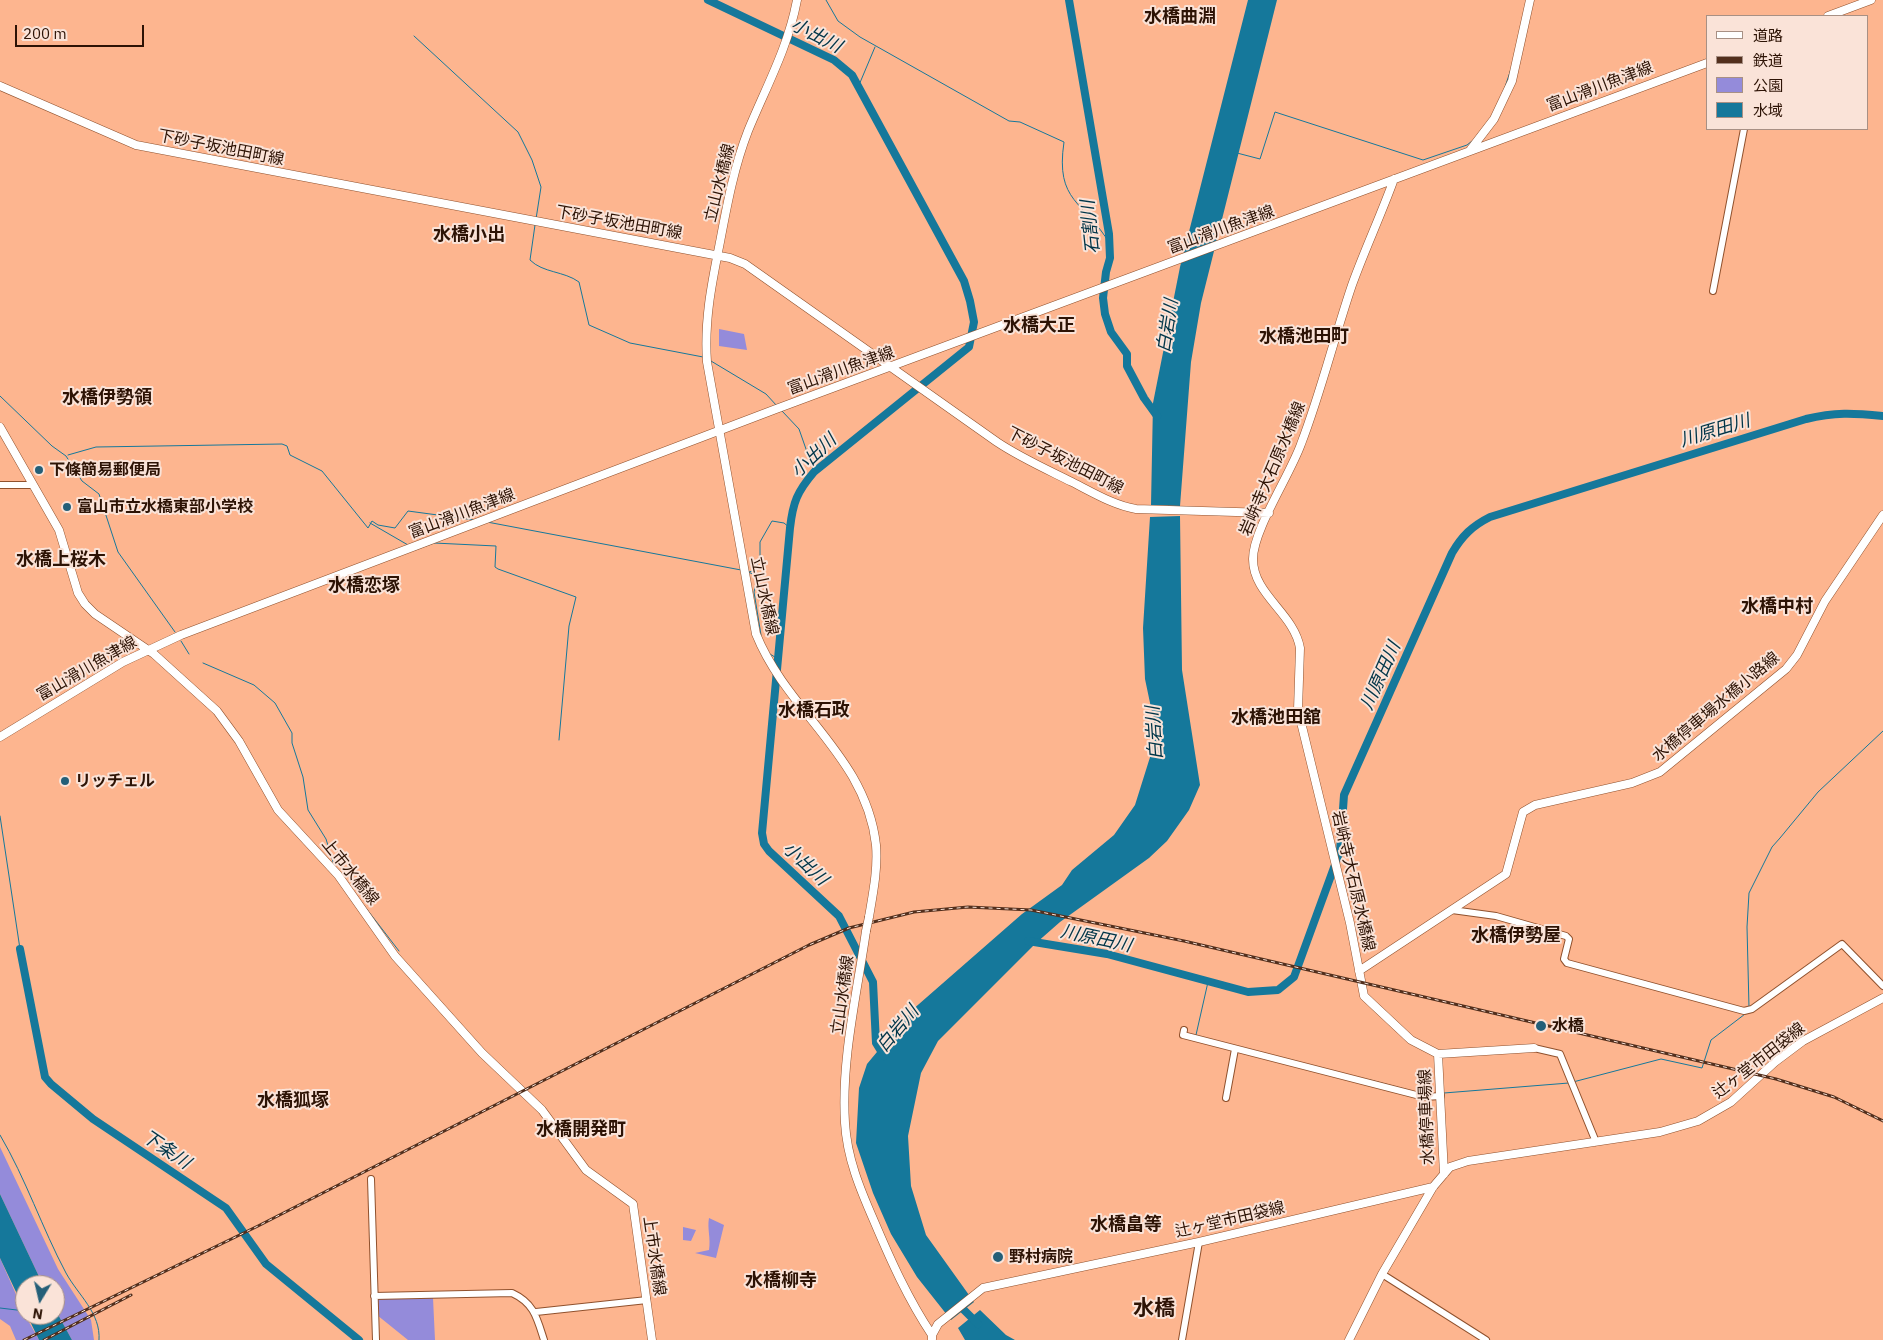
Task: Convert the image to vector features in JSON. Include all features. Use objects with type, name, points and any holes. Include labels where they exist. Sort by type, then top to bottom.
[{"type":"main road","name":"立山水橋線","points":[[797,0],[786,42],[741,153],[707,312],[707,362],[718,432],[756,634],[771,665],[787,689],[850,769],[866,803],[876,847],[876,875],[846,1065],[846,1140],[852,1168],[887,1251],[914,1308],[932,1338]]},
{"type":"main road","points":[[1470,150],[1494,119],[1512,81],[1530,0]]},
{"type":"main road","points":[[1831,15],[1871,0]]},
{"type":"main road","name":"富山滑川魚津線","points":[[0,737],[99,676],[180,635],[776,409],[1706,63]]},
{"type":"main road","name":"下砂子坂池田町線","points":[[0,86],[136,146],[581,231],[718,254],[745,264],[989,438],[1025,459],[1119,505],[1136,509],[1269,512]]},
{"type":"main road","name":"岩峅寺大石原水橋線","points":[[1394,179],[1352,287],[1301,445],[1257,539],[1254,567],[1262,589],[1292,625],[1298,638],[1300,648],[1298,710],[1348,914],[1362,992],[1367,1000],[1411,1040],[1438,1054]]},
{"type":"main road","name":"上市水橋線","points":[[0,427],[59,530],[75,584],[82,599],[95,614],[148,650],[217,711],[239,741],[278,810],[338,875],[395,956],[482,1053],[542,1110],[586,1170],[633,1204],[652,1340]]},
{"type":"main road","name":"水橋停車場水橋小路線","points":[[1359,971],[1506,874],[1522,812],[1535,805],[1632,783],[1660,772],[1786,669],[1797,655],[1825,601],[1883,515]]},
{"type":"main road","name":"辻ヶ堂市田袋線","points":[[1444,1174],[1450,1167],[1468,1161],[1682,1127],[1715,1113],[1731,1102],[1775,1062],[1804,1041],[1883,998]]},
{"type":"main road","name":"水橋停車場線","points":[[1349,1340],[1382,1274],[1433,1187],[1444,1174],[1438,1054],[1534,1048]]},
{"type":"main road","name":"辻ヶ堂市田袋線","points":[[932,1338],[938,1324],[979,1291],[1433,1187]]},
{"type":"street","points":[[1713,291],[1744,130]]},
{"type":"street","points":[[0,485],[33,485]]},
{"type":"street","points":[[1452,910],[1496,916],[1566,936],[1569,939],[1564,959],[1568,963],[1744,1011],[1752,1009],[1842,944],[1883,986]]},
{"type":"street","points":[[1184,1030],[1183,1036],[1424,1097],[1441,1096]]},
{"type":"street","points":[[1534,1048],[1560,1054],[1596,1142]]},
{"type":"street","points":[[1226,1098],[1235,1049]]},
{"type":"street","points":[[371,1179],[376,1340]]},
{"type":"street","points":[[1182,1340],[1199,1242]]},
{"type":"street","points":[[1382,1274],[1486,1340]]},
{"type":"street","points":[[374,1296],[512,1293],[522,1298],[536,1312],[544,1340]]},
{"type":"street","points":[[536,1312],[647,1300]]},
{"type":"green space","points":[[719,329],[744,334],[747,350],[719,346]]},
{"type":"green space","points":[[0,1147],[62,1275],[38,1275],[0,1194]]},
{"type":"green space","points":[[709,1218],[724,1225],[716,1258],[695,1253],[709,1250]]},
{"type":"green space","points":[[683,1227],[696,1230],[691,1241],[683,1240]]},
{"type":"green space","points":[[0,1258],[15,1292],[15,1325],[31,1325],[39,1340],[16,1340],[10,1326],[0,1319]]},
{"type":"green space","points":[[65,1280],[91,1320],[94,1340],[72,1340],[64,1325]]},
{"type":"green space","points":[[433,1298],[435,1340],[408,1340],[377,1315],[377,1299]]},
{"type":"water","points":[[1248,0],[1277,0],[1201,303],[1191,362],[1180,506],[1151,505],[1153,403],[1180,267]]},
{"type":"water","points":[[1180,516],[1182,670],[1200,785],[1189,810],[1167,841],[1149,858],[1060,922],[1035,944],[938,1041],[921,1073],[908,1136],[911,1186],[926,1235],[974,1302],[951,1320],[917,1277],[891,1234],[873,1193],[856,1143],[859,1088],[867,1064],[911,1011],[1022,914],[1062,885],[1072,870],[1114,835],[1135,805],[1151,754],[1154,722],[1145,679],[1143,628],[1150,517]]},
{"type":"water","points":[[0,1194],[38,1275],[15,1275],[15,1290],[0,1258]]},
{"type":"water","points":[[980,1310],[1006,1335],[1015,1340],[965,1340],[958,1328]]},
{"type":"water","points":[[32,1325],[64,1325],[72,1340],[39,1340]]},
{"type":"waterway","name":"小出川","points":[[708,0],[834,60],[852,75],[964,281],[974,322],[969,347],[814,472],[797,498],[790,528],[762,833],[764,844],[769,851],[839,916],[873,982],[876,1043],[884,1056]]},
{"type":"waterway","points":[[826,0],[838,21],[860,37],[1009,121],[1020,122],[1064,142],[1062,162],[1068,189],[1110,244]]},
{"type":"waterway","name":"石割川","points":[[1069,0],[1109,234],[1110,258],[1106,272],[1103,298],[1105,314],[1111,332],[1127,354],[1127,366],[1144,398],[1157,416]]},
{"type":"waterway","points":[[414,36],[518,132],[532,160],[541,187],[536,219]]},
{"type":"waterway","points":[[859,85],[875,47]]},
{"type":"waterway","points":[[1505,87],[1511,69]]},
{"type":"waterway","points":[[1237,153],[1260,159],[1275,112],[1423,160],[1467,145],[1472,141]]},
{"type":"waterway","points":[[535,225],[530,260],[541,267],[573,278],[579,282],[589,325],[630,343],[703,357]]},
{"type":"waterway","points":[[711,361],[766,394],[777,406]]},
{"type":"waterway","points":[[0,396],[52,446],[66,456],[82,481],[99,494],[118,552],[175,632]]},
{"type":"waterway","points":[[782,411],[799,429],[814,472]]},
{"type":"waterway","name":"川原田川","points":[[1028,941],[1107,954],[1248,992],[1278,990],[1294,977],[1340,851],[1344,795],[1452,553],[1468,532],[1490,517],[1806,419],[1844,414],[1883,416]]},
{"type":"waterway","points":[[68,455],[96,447],[282,444],[287,446],[290,455],[322,471],[368,528],[372,521],[378,525],[395,528],[408,511],[475,520]]},
{"type":"waterway","points":[[749,572],[755,570],[760,558],[760,542],[772,521],[784,523],[790,528]]},
{"type":"waterway","points":[[487,522],[741,570]]},
{"type":"waterway","points":[[370,523],[408,545]]},
{"type":"waterway","points":[[415,550],[434,543],[496,546],[495,567],[498,569],[576,597],[569,626],[559,740]]},
{"type":"waterway","points":[[748,572],[758,576],[754,592],[761,635]]},
{"type":"waterway","points":[[181,641],[189,654]]},
{"type":"waterway","points":[[770,654],[778,659]]},
{"type":"waterway","points":[[203,663],[254,685],[275,703],[292,733],[292,743],[303,777],[308,810],[326,839],[334,865]]},
{"type":"waterway","points":[[1749,1007],[1747,927],[1749,893],[1772,847],[1818,792],[1883,731]]},
{"type":"waterway","points":[[0,816],[20,949]]},
{"type":"waterway","points":[[362,903],[399,951]]},
{"type":"waterway","name":"下条川","points":[[20,949],[45,1077],[51,1084],[93,1119],[226,1208],[266,1264],[359,1340]]},
{"type":"waterway","points":[[1196,1035],[1208,982]]},
{"type":"waterway","points":[[1573,1082],[1661,1059],[1702,1068],[1711,1040],[1749,1011]]},
{"type":"waterway","points":[[1370,1080],[1408,1090]]},
{"type":"waterway","points":[[1444,1093],[1569,1083]]},
{"type":"waterway","points":[[0,1135],[18,1169],[66,1273],[93,1313],[99,1330],[99,1340]]},
{"type":"waterway","name":"白岩川","points":[[958,1304],[978,1324]]},
{"type":"waterway","points":[[0,1308],[15,1310]]},
{"type":"railway","points":[[24,1340],[258,1226],[809,945],[849,928],[914,912],[968,907],[1031,910],[1184,941],[1776,1079],[1834,1097],[1883,1121]]},
{"type":"railway","points":[[44,1340],[131,1295]]},
{"type":"place","name":"下條簡易郵便局","points":[[39,470]]},
{"type":"place","name":"富山市立水橋東部小学校","points":[[67,507]]},
{"type":"place","name":"リッチェル","points":[[65,781]]},
{"type":"place","name":"水橋","points":[[1541,1026]]},
{"type":"place","name":"野村病院","points":[[998,1257]]},
{"type":"district","name":"水橋曲淵","points":[[1180,17]]},
{"type":"district","name":"水橋小出","points":[[469,235]]},
{"type":"district","name":"水橋大正","points":[[1039,326]]},
{"type":"district","name":"水橋池田町","points":[[1304,337]]},
{"type":"district","name":"水橋伊勢領","points":[[107,398]]},
{"type":"district","name":"水橋上桜木","points":[[61,560]]},
{"type":"district","name":"水橋恋塚","points":[[364,586]]},
{"type":"district","name":"水橋中村","points":[[1777,607]]},
{"type":"district","name":"水橋石政","points":[[814,711]]},
{"type":"district","name":"水橋池田舘","points":[[1276,718]]},
{"type":"district","name":"水橋伊勢屋","points":[[1516,936]]},
{"type":"district","name":"水橋狐塚","points":[[293,1101]]},
{"type":"district","name":"水橋開発町","points":[[581,1130]]},
{"type":"district","name":"水橋畠等","points":[[1126,1225]]},
{"type":"district","name":"水橋柳寺","points":[[781,1281]]},
{"type":"district","name":"水橋","points":[[1154,1309]]}]
